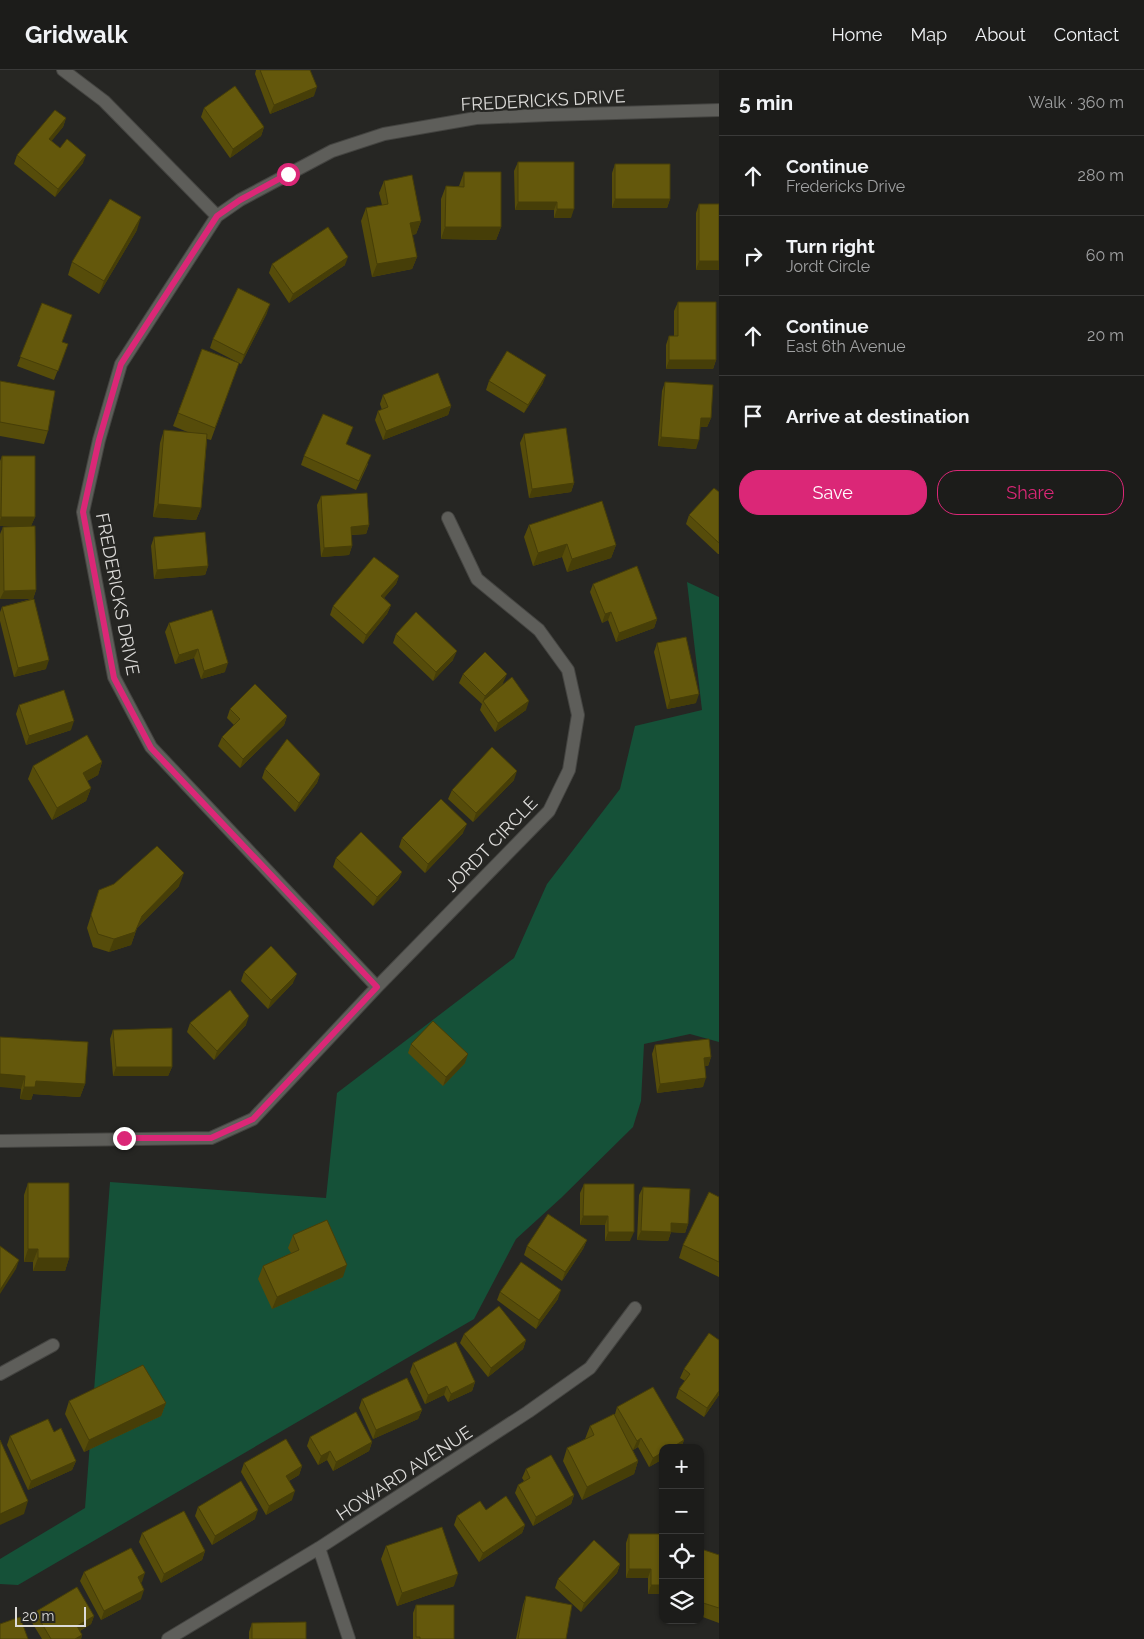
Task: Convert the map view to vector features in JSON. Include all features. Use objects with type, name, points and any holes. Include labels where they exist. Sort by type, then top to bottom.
[{"type":"street","points":[[63,70],[104,101],[217,216]]},
{"type":"street","name":"FREDERICKS DRIVE","points":[[377,987],[151,748],[114,678],[83,512],[104,422],[121,364],[217,216],[240,200],[332,151],[384,134],[476,118],[719,110]]},
{"type":"street","name":"JORDT CIRCLE","points":[[0,1141],[211,1138],[253,1119],[377,987],[549,811],[569,770],[578,716],[568,670],[540,630],[477,579],[448,518]]},
{"type":"street","name":"HOWARD AVENUE","points":[[168,1639],[319,1548],[528,1412],[590,1368],[635,1308]]},
{"type":"street","points":[[0,1374],[53,1346]]},
{"type":"street","points":[[319,1548],[349,1639]]},
{"type":"green space","points":[[687,582],[719,597],[719,1042],[690,1034],[644,1044],[641,1101],[633,1127],[561,1198],[516,1239],[474,1319],[18,1585],[0,1584],[0,1559],[85,1508],[110,1182],[326,1198],[337,1093],[514,958],[547,884],[620,789],[635,726],[702,710]]},
{"type":"building","points":[[260,70],[310,70],[317,87],[274,105]]},
{"type":"building","points":[[235,86],[264,127],[233,149],[204,108]]},
{"type":"building","points":[[55,110],[66,118],[49,139],[60,148],[67,139],[86,155],[58,189],[17,155]]},
{"type":"building","points":[[518,162],[574,162],[574,209],[557,209],[557,202],[518,202]]},
{"type":"building","points":[[615,164],[670,164],[670,199],[615,199]]},
{"type":"building","points":[[464,172],[501,172],[501,227],[445,227],[446,186],[464,187]]},
{"type":"building","points":[[412,175],[421,221],[410,223],[417,257],[377,264],[366,208],[388,204],[384,181]]},
{"type":"building","points":[[110,199],[141,217],[104,281],[72,262]]},
{"type":"building","points":[[699,204],[719,204],[719,261],[699,261]]},
{"type":"building","points":[[328,227],[348,257],[293,294],[272,264]]},
{"type":"building","points":[[238,288],[270,304],[244,355],[213,339]]},
{"type":"building","points":[[678,302],[716,302],[716,360],[669,360],[669,336],[678,336]]},
{"type":"building","points":[[42,303],[72,315],[62,342],[68,344],[58,371],[20,357]]},
{"type":"building","points":[[202,349],[239,363],[215,428],[178,413]]},
{"type":"building","points":[[507,351],[546,375],[528,405],[489,381]]},
{"type":"building","points":[[438,373],[451,406],[386,431],[378,411],[388,407],[383,395]]},
{"type":"building","points":[[0,381],[55,391],[48,431],[0,422]]},
{"type":"building","points":[[665,382],[713,385],[711,418],[701,418],[699,440],[661,437]]},
{"type":"building","points":[[323,414],[353,427],[346,444],[371,455],[359,481],[304,456]]},
{"type":"building","points":[[566,428],[574,483],[532,489],[524,434]]},
{"type":"building","points":[[164,430],[207,434],[201,508],[158,504]]},
{"type":"building","points":[[2,456],[35,456],[35,517],[1,517]]},
{"type":"building","points":[[714,488],[719,492],[719,543],[689,515]]},
{"type":"building","points":[[367,493],[369,525],[351,527],[352,546],[324,548],[321,496]]},
{"type":"building","points":[[602,501],[616,545],[572,559],[567,544],[538,553],[529,525]]},
{"type":"building","points":[[35,526],[36,590],[4,591],[3,527]]},
{"type":"building","points":[[205,532],[208,566],[157,570],[154,537]]},
{"type":"building","points":[[374,557],[399,576],[381,596],[391,605],[366,635],[333,606]]},
{"type":"building","points":[[637,566],[657,619],[619,633],[611,612],[605,614],[593,584]]},
{"type":"building","points":[[34,599],[49,660],[18,668],[2,607]]},
{"type":"building","points":[[212,610],[228,663],[204,671],[198,649],[179,655],[169,623]]},
{"type":"building","points":[[416,612],[457,651],[436,672],[396,634]]},
{"type":"building","points":[[686,637],[699,694],[670,700],[657,643]]},
{"type":"building","points":[[485,652],[507,674],[485,696],[463,674]]},
{"type":"building","points":[[512,677],[529,701],[498,723],[483,701]]},
{"type":"building","points":[[255,684],[287,716],[243,759],[222,737],[240,719],[230,709]]},
{"type":"building","points":[[64,690],[74,721],[29,736],[19,705]]},
{"type":"building","points":[[87,735],[102,762],[83,773],[91,788],[57,808],[33,766]]},
{"type":"building","points":[[287,739],[320,774],[299,803],[265,769]]},
{"type":"building","points":[[492,747],[517,771],[476,813],[452,790]]},
{"type":"building","points":[[441,799],[467,824],[428,864],[402,838]]},
{"type":"building","points":[[361,832],[402,872],[377,897],[336,858]]},
{"type":"building","points":[[157,846],[184,873],[142,916],[135,932],[114,939],[98,934],[91,915],[99,890],[114,884]]},
{"type":"building","points":[[271,946],[297,974],[271,1000],[244,972]]},
{"type":"building","points":[[230,990],[249,1016],[217,1051],[190,1023]]},
{"type":"building","points":[[433,1021],[468,1054],[446,1077],[411,1044]]},
{"type":"building","points":[[172,1028],[172,1067],[116,1067],[113,1030]]},
{"type":"building","points":[[0,1037],[88,1042],[85,1084],[36,1081],[35,1087],[24,1087],[25,1076],[0,1074]]},
{"type":"building","points":[[709,1039],[711,1057],[704,1058],[706,1078],[660,1084],[655,1045]]},
{"type":"building","points":[[28,1183],[69,1183],[69,1258],[38,1258],[38,1249],[28,1249]]},
{"type":"building","points":[[584,1184],[634,1184],[634,1232],[608,1232],[608,1216],[583,1216]]},
{"type":"building","points":[[643,1187],[690,1189],[688,1224],[671,1223],[671,1232],[641,1231]]},
{"type":"building","points":[[709,1192],[719,1197],[719,1262],[683,1245]]},
{"type":"building","points":[[548,1214],[587,1240],[565,1272],[527,1246]]},
{"type":"building","points":[[327,1220],[347,1265],[277,1297],[263,1266],[299,1250],[293,1235]]},
{"type":"building","points":[[0,1246],[19,1260],[0,1290]]},
{"type":"building","points":[[521,1262],[561,1290],[539,1320],[500,1292]]},
{"type":"building","points":[[499,1306],[526,1340],[491,1368],[464,1334]]},
{"type":"building","points":[[709,1333],[719,1340],[719,1391],[707,1408],[679,1389],[690,1374],[684,1369]]},
{"type":"building","points":[[456,1342],[475,1382],[451,1394],[447,1386],[428,1395],[413,1363]]},
{"type":"building","points":[[143,1365],[166,1403],[89,1440],[69,1401]]},
{"type":"building","points":[[407,1378],[422,1410],[376,1430],[362,1399]]},
{"type":"building","points":[[653,1387],[684,1440],[678,1444],[659,1444],[659,1454],[653,1458],[641,1438],[637,1441],[617,1407]]},
{"type":"building","points":[[356,1412],[372,1442],[336,1462],[330,1451],[321,1456],[310,1437]]},
{"type":"building","points":[[614,1414],[638,1461],[587,1487],[567,1448],[594,1435],[590,1426]]},
{"type":"building","points":[[48,1419],[54,1432],[61,1428],[76,1461],[31,1481],[10,1436]]},
{"type":"building","points":[[286,1439],[302,1466],[286,1476],[295,1491],[269,1506],[244,1463]]},
{"type":"building","points":[[0,1440],[28,1501],[0,1514]]},
{"type":"building","points":[[551,1455],[574,1495],[536,1517],[518,1485],[530,1478],[526,1469]]},
{"type":"building","points":[[241,1481],[258,1510],[215,1536],[198,1507]]},
{"type":"building","points":[[506,1496],[525,1525],[483,1553],[457,1516],[480,1501],[486,1510]]},
{"type":"building","points":[[184,1511],[205,1551],[164,1574],[142,1533]]},
{"type":"building","points":[[442,1527],[458,1574],[402,1593],[386,1546]]},
{"type":"building","points":[[629,1534],[659,1534],[659,1585],[651,1585],[651,1569],[629,1569]]},
{"type":"building","points":[[594,1540],[620,1564],[584,1603],[558,1579]]},
{"type":"building","points":[[131,1548],[145,1573],[138,1577],[144,1590],[104,1611],[84,1572]]},
{"type":"building","points":[[704,1550],[719,1555],[719,1608],[704,1603]]},
{"type":"building","points":[[77,1587],[94,1616],[77,1626],[82,1635],[75,1639],[51,1639],[35,1612]]},
{"type":"building","points":[[526,1596],[572,1605],[566,1639],[518,1639]]},
{"type":"building","points":[[416,1605],[454,1605],[454,1639],[420,1639],[420,1637],[416,1637]]},
{"type":"building","points":[[20,1617],[28,1639],[0,1639],[0,1624]]},
{"type":"building","points":[[306,1622],[306,1639],[252,1639],[252,1623]]},
{"type":"route","points":[[124,1138],[211,1138],[253,1119],[377,987],[151,748],[114,678],[83,512],[99,440],[121,364],[217,216],[240,200],[288,174]]}]
